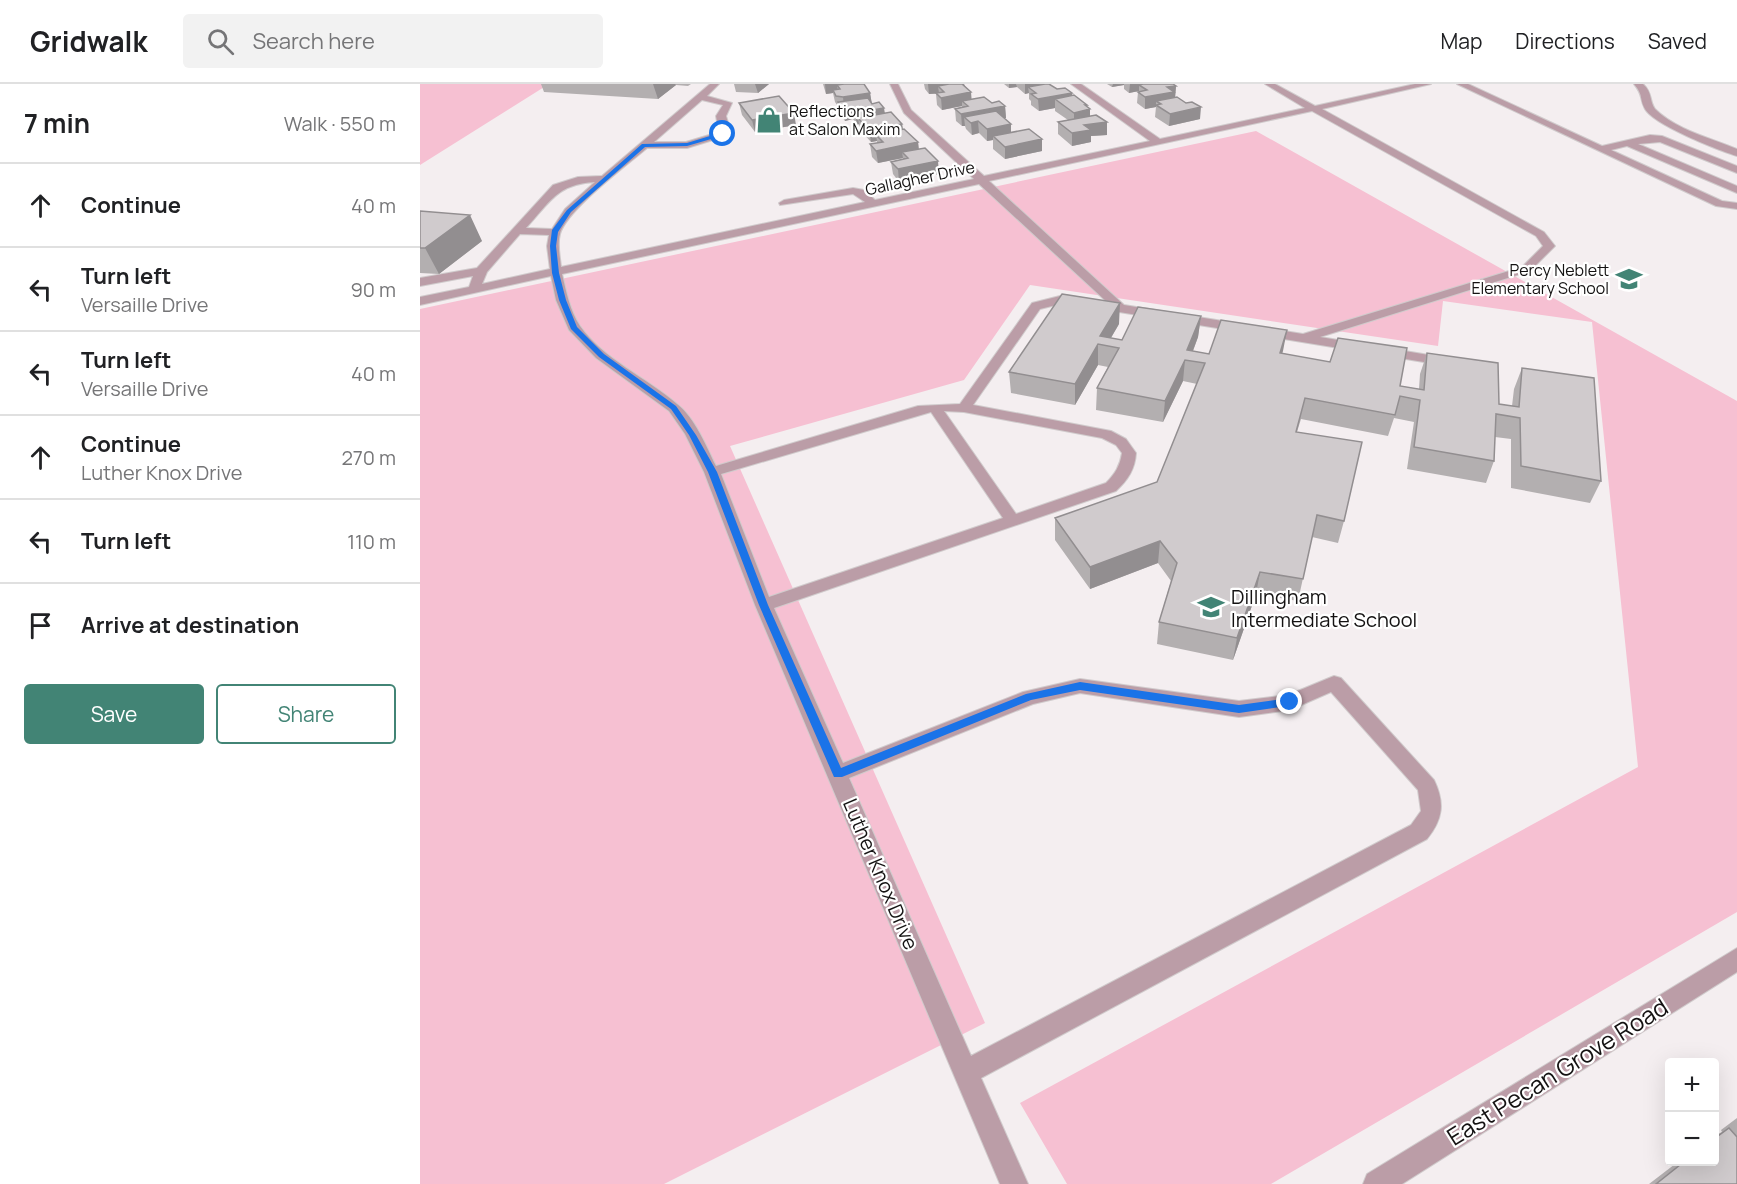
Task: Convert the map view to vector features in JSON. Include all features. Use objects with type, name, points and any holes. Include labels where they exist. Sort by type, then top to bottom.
[{"type":"street","points":[[515,231],[555,232],[569,211],[715,84]]},
{"type":"street","points":[[894,84],[907,111],[1119,307]]},
{"type":"street","points":[[1075,84],[1158,142]]},
{"type":"street","points":[[1269,84],[1540,234],[1549,246],[1526,269],[1304,338]]},
{"type":"street","name":"Gallagher Drive","points":[[420,301],[1427,84]]},
{"type":"street","points":[[1461,84],[1720,204],[1737,206]]},
{"type":"street","points":[[1638,84],[1646,91],[1649,108],[1671,125],[1737,153]]},
{"type":"street","points":[[644,145],[687,144],[723,134],[725,129],[721,116],[728,103],[700,97]]},
{"type":"street","points":[[1601,149],[1650,138],[1662,139],[1737,170]]},
{"type":"street","points":[[1628,143],[1737,190]]},
{"type":"street","points":[[474,290],[480,271],[557,187],[578,180],[605,179]]},
{"type":"street","points":[[784,203],[853,191],[861,192],[873,203]]},
{"type":"street","name":"Luther Knox Drive","points":[[555,232],[553,246],[556,273],[562,300],[574,327],[601,355],[674,408],[712,472],[764,605],[1014,1184]]},
{"type":"street","points":[[420,282],[480,271]]},
{"type":"street","points":[[964,408],[1036,306],[1064,299],[1436,360]]},
{"type":"street","points":[[935,408],[1013,521]]},
{"type":"street","points":[[712,472],[923,409],[935,408],[964,408],[1106,434],[1121,442],[1129,453],[1128,464],[1123,476],[1111,487],[764,605]]},
{"type":"street","points":[[838,774],[1030,697],[1080,686],[1239,709],[1290,702],[1334,683],[1427,786],[1433,803],[1431,820],[1419,832],[967,1072]]},
{"type":"street","name":"East Pecan Grove Road","points":[[1377,1184],[1737,959]]},
{"type":"shaded area","points":[[420,84],[549,84],[420,165]]},
{"type":"shaded area","points":[[1256,131],[1737,401],[1737,912],[1271,1184],[1067,1184],[1020,1103],[1638,767],[1592,322],[1443,301],[1438,346],[1030,285],[964,380],[730,446],[985,1023],[664,1184],[420,1184],[420,309]]},
{"type":"building","points":[[864,84],[870,93],[836,96],[833,90],[840,89],[837,85]]},
{"type":"building","points":[[962,84],[971,92],[941,98],[936,93],[944,92],[938,86]]},
{"type":"building","points":[[1045,84],[1057,89],[1065,88],[1072,93],[1038,99],[1031,94],[1036,93],[1028,87]]},
{"type":"building","points":[[1173,84],[1176,86],[1167,87],[1174,92],[1145,97],[1138,92],[1147,90],[1139,85]]},
{"type":"building","points":[[1074,95],[1090,109],[1074,113],[1055,99]]},
{"type":"building","points":[[779,96],[794,113],[752,120],[739,103]]},
{"type":"building","points":[[984,97],[992,103],[999,101],[1005,106],[961,114],[955,109],[968,106],[962,101]]},
{"type":"building","points":[[1177,97],[1186,103],[1192,102],[1201,107],[1170,114],[1156,105],[1161,104],[1156,101]]},
{"type":"building","points":[[868,98],[872,104],[879,102],[884,108],[855,113],[851,107],[843,109],[838,102]]},
{"type":"building","points":[[996,111],[1011,124],[987,129],[978,121],[971,123],[964,117]]},
{"type":"building","points":[[891,112],[902,124],[869,130],[858,118]]},
{"type":"building","points":[[1096,115],[1107,122],[1084,125],[1091,130],[1072,133],[1058,122]]},
{"type":"building","points":[[904,129],[918,142],[876,151],[870,144],[883,142],[876,135]]},
{"type":"building","points":[[1029,129],[1042,139],[1005,147],[993,136]]},
{"type":"building","points":[[925,148],[938,161],[898,169],[891,162],[908,158],[902,152]]},
{"type":"building","points":[[420,211],[470,215],[425,248],[420,248]]},
{"type":"building","points":[[1062,294],[1120,303],[1100,336],[1122,340],[1138,307],[1201,316],[1187,350],[1209,354],[1221,320],[1287,330],[1280,353],[1330,362],[1338,338],[1407,348],[1400,386],[1424,390],[1427,353],[1498,363],[1499,404],[1519,407],[1522,368],[1594,378],[1601,481],[1521,466],[1520,418],[1496,414],[1494,461],[1414,447],[1420,400],[1400,396],[1395,415],[1305,398],[1296,432],[1362,442],[1344,521],[1317,515],[1303,579],[1260,572],[1237,638],[1159,622],[1177,563],[1160,541],[1090,567],[1055,518],[1157,482],[1205,363],[1185,360],[1165,401],[1097,388],[1119,348],[1098,344],[1075,384],[1009,372]]},
{"type":"building","points":[[1729,1128],[1737,1137],[1737,1184],[1656,1184],[1679,1166],[1719,1166],[1719,1135]]},
{"type":"place","name":"Reflections at Salon Maxim","points":[[769,120]]},
{"type":"place","name":"Percy Neblett Elementary School","points":[[1629,279]]},
{"type":"place","name":"Dillingham Intermediate School","points":[[1211,607]]},
{"type":"route","points":[[723,134],[708,140],[674,146],[644,145],[569,211],[555,232],[553,246],[556,273],[562,300],[574,327],[601,355],[640,381],[674,408],[692,435],[712,472],[764,605],[838,774],[1030,697],[1080,686],[1239,709],[1290,702]]}]
